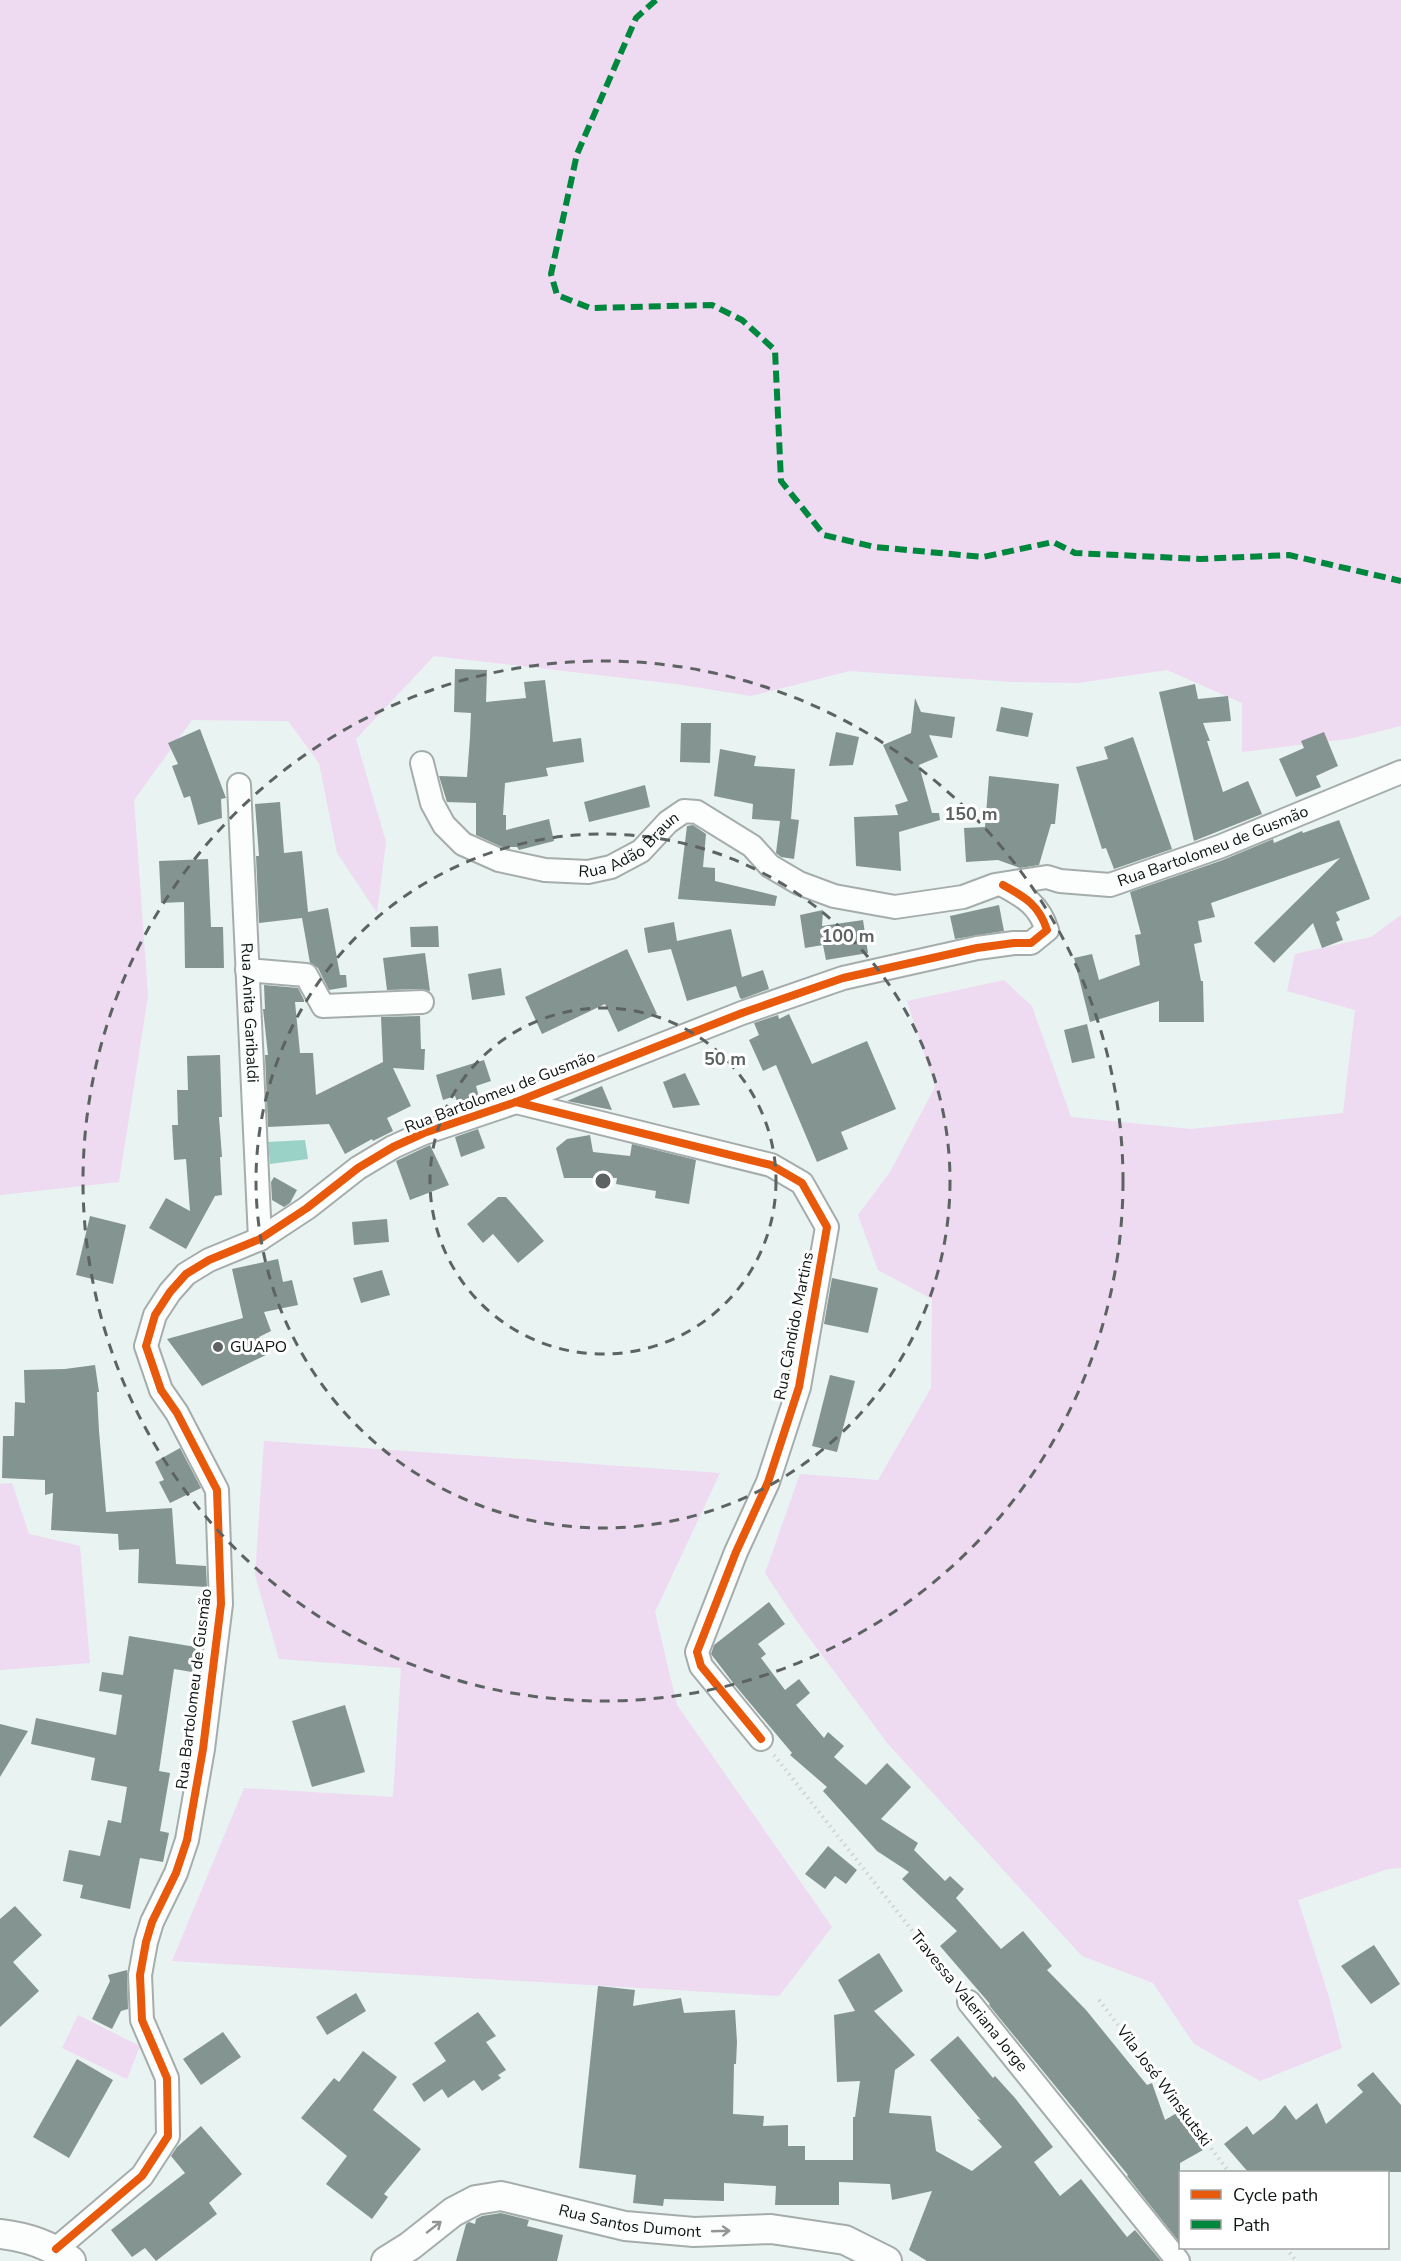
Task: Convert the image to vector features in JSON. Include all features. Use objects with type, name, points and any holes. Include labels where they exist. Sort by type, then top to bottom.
[{"type":"main road","name":"Rua Santos Dumont","points":[[386,2261],[410,2246],[453,2212],[476,2200],[501,2196],[626,2226],[694,2232],[771,2229],[845,2240],[887,2261]]},
{"type":"main road","points":[[0,2234],[15,2236],[64,2255]]},
{"type":"street","name":"Rua Adão Braun","points":[[422,763],[432,803],[444,825],[463,844],[499,860],[545,870],[588,872],[611,867],[641,851],[668,822],[684,811],[697,812],[752,846],[770,866],[799,883],[834,896],[895,907],[963,897],[995,885],[1003,885]]},
{"type":"street","name":"Rua Bartolomeu de Gusmão","points":[[1003,885],[1047,877],[1060,881],[1110,885],[1219,847],[1401,772]]},
{"type":"street","name":"Rua Anita Garibaldi","points":[[239,785],[260,1239]]},
{"type":"street","name":"Rua Bartolomeu de Gusmão","points":[[64,2255],[142,2176],[168,2136],[167,2078],[142,2020],[140,1975],[146,1942],[153,1922],[177,1873],[187,1840],[202,1749],[221,1604],[217,1490],[177,1413],[161,1390],[146,1346],[155,1315],[170,1292],[186,1275],[209,1260],[260,1239],[307,1208],[358,1168],[424,1133],[516,1102],[741,1013],[843,978],[977,948],[1031,943],[1047,930],[1041,914],[1026,899],[1003,885]]},
{"type":"street","points":[[247,970],[306,975],[323,1006],[422,1002]]},
{"type":"street","name":"Rua Cândido Martins","points":[[516,1102],[771,1165],[802,1183],[827,1227],[799,1387],[768,1482],[736,1552],[697,1652],[701,1666],[761,1739]]},
{"type":"street","name":"Travessa Valeriana Jorge","points":[[969,2002],[1178,2261]]},
{"type":"shaded area","points":[[0,0],[1401,0],[1401,726],[1348,739],[1242,752],[1242,703],[1167,670],[1078,683],[1013,682],[849,671],[751,696],[676,684],[434,656],[356,739],[386,842],[377,913],[337,853],[319,763],[288,721],[192,720],[134,800],[148,996],[119,1182],[0,1195]]},
{"type":"shaded area","points":[[1401,915],[1401,1868],[1388,1869],[1298,1900],[1329,1997],[1342,2048],[1260,2081],[1194,2044],[1153,1983],[1082,1956],[888,1744],[796,1620],[765,1573],[800,1474],[878,1480],[931,1388],[932,1299],[878,1270],[858,1215],[890,1172],[935,1087],[907,1001],[1004,980],[1032,1006],[1071,1117],[1191,1129],[1343,1113],[1355,1010],[1287,991],[1295,954],[1371,937]]},
{"type":"shaded area","points":[[305,1140],[308,1159],[270,1164],[268,1142]]},
{"type":"shaded area","points":[[264,1441],[720,1473],[655,1612],[677,1705],[832,1927],[779,1996],[172,1961],[244,1788],[393,1797],[401,1668],[279,1659],[255,1575]]},
{"type":"shaded area","points":[[12,1483],[29,1534],[80,1546],[90,1663],[0,1670],[0,1484]]},
{"type":"shaded area","points":[[78,2015],[140,2046],[127,2079],[62,2048]]},
{"type":"building","points":[[455,669],[487,670],[486,702],[526,698],[524,682],[545,680],[553,742],[581,738],[584,762],[546,768],[548,776],[505,783],[503,815],[506,815],[506,830],[549,819],[554,841],[519,850],[517,847],[502,847],[476,835],[476,803],[447,802],[439,776],[467,777],[470,737],[471,713],[454,712]]},
{"type":"building","points":[[1195,684],[1198,699],[1228,696],[1231,721],[1203,723],[1223,792],[1248,781],[1262,814],[1194,841],[1159,692]]},
{"type":"building","points":[[915,698],[921,712],[955,717],[952,738],[929,735],[938,757],[919,765],[932,813],[939,813],[940,820],[899,832],[901,871],[856,866],[854,817],[898,815],[895,805],[908,801],[883,745],[911,733]]},
{"type":"building","points":[[1001,707],[1033,713],[1028,737],[996,731]]},
{"type":"building","points":[[681,723],[711,723],[710,763],[680,762]]},
{"type":"building","points":[[200,729],[226,798],[221,799],[222,818],[198,825],[190,796],[184,798],[172,766],[178,764],[168,743]]},
{"type":"building","points":[[836,732],[859,737],[853,765],[829,766]]},
{"type":"building","points":[[1324,732],[1338,766],[1316,776],[1321,787],[1296,797],[1279,759],[1304,748],[1301,741]]},
{"type":"building","points":[[1133,737],[1172,849],[1114,869],[1106,848],[1102,849],[1076,767],[1108,759],[1104,747]]},
{"type":"building","points":[[720,749],[756,756],[754,766],[795,769],[791,819],[799,820],[794,859],[781,857],[776,853],[780,821],[752,819],[753,804],[714,796]]},
{"type":"building","points":[[989,776],[1059,784],[1055,824],[1051,824],[1039,865],[1020,868],[998,860],[966,862],[964,828],[985,827]]},
{"type":"building","points":[[645,785],[650,807],[589,822],[584,802]]},
{"type":"building","points":[[280,802],[284,853],[302,851],[308,912],[328,908],[340,975],[346,975],[347,987],[329,990],[318,968],[310,963],[302,918],[259,923],[256,856],[259,856],[255,804]]},
{"type":"building","points":[[1339,820],[1370,899],[1336,912],[1340,920],[1336,922],[1343,940],[1322,948],[1313,923],[1274,963],[1254,943],[1340,858],[1211,903],[1215,917],[1198,921],[1202,942],[1194,944],[1201,981],[1203,981],[1204,1022],[1159,1022],[1159,1001],[1090,1022],[1074,958],[1092,954],[1099,980],[1140,965],[1135,935],[1141,934],[1130,892],[1223,860],[1273,839],[1274,843],[1302,831],[1303,833]]},
{"type":"building","points":[[693,825],[706,834],[703,867],[715,868],[715,881],[777,896],[775,906],[678,899],[687,826]]},
{"type":"building","points":[[208,859],[211,927],[223,927],[224,968],[185,968],[184,902],[161,903],[159,861]]},
{"type":"building","points":[[999,905],[1004,931],[955,939],[950,916]]},
{"type":"building","points":[[823,910],[822,926],[863,920],[868,953],[826,960],[823,945],[805,948],[800,915]]},
{"type":"building","points":[[674,922],[677,941],[731,929],[742,977],[763,970],[769,989],[742,999],[736,986],[687,1001],[671,949],[648,953],[644,928]]},
{"type":"building","points":[[438,926],[439,947],[411,947],[410,927]]},
{"type":"building","points":[[627,949],[657,1014],[618,1032],[605,1004],[542,1034],[525,997]]},
{"type":"building","points":[[425,953],[430,991],[387,990],[383,958]]},
{"type":"building","points":[[501,968],[505,995],[472,1000],[468,974]]},
{"type":"building","points":[[264,985],[298,988],[304,1000],[304,1002],[295,1002],[300,1053],[313,1053],[316,1095],[383,1062],[381,1017],[420,1016],[421,1049],[425,1049],[424,1070],[393,1068],[411,1106],[387,1118],[393,1131],[373,1141],[372,1139],[345,1154],[329,1124],[268,1127],[265,1055],[268,1055],[263,1009],[265,1009]]},
{"type":"building","points":[[789,1014],[812,1064],[867,1041],[896,1109],[841,1132],[848,1149],[817,1162],[776,1065],[763,1071],[749,1040],[759,1035],[754,1023],[778,1015],[779,1019]]},
{"type":"building","points":[[1087,1024],[1095,1058],[1072,1063],[1064,1030]]},
{"type":"building","points":[[220,1055],[222,1117],[219,1117],[222,1195],[215,1196],[186,1249],[149,1228],[166,1198],[190,1211],[186,1159],[174,1160],[172,1125],[178,1125],[177,1090],[188,1090],[187,1056]]},
{"type":"building","points":[[484,1060],[491,1081],[476,1086],[479,1097],[458,1104],[455,1096],[443,1100],[436,1075]]},
{"type":"building","points":[[685,1073],[700,1105],[673,1108],[663,1082]]},
{"type":"building","points":[[602,1086],[612,1110],[567,1101]]},
{"type":"building","points":[[478,1129],[485,1148],[461,1157],[455,1137]]},
{"type":"building","points":[[590,1135],[593,1152],[630,1156],[632,1144],[696,1160],[689,1204],[655,1198],[656,1191],[616,1184],[617,1178],[564,1178],[556,1148],[567,1139]]},
{"type":"building","points":[[430,1145],[449,1185],[410,1200],[396,1161]]},
{"type":"building","points":[[274,1177],[297,1190],[290,1203],[284,1207],[272,1200],[271,1182]]},
{"type":"building","points":[[498,1197],[506,1197],[544,1241],[518,1263],[493,1234],[483,1243],[467,1224]]},
{"type":"building","points":[[90,1216],[126,1225],[113,1284],[76,1275]]},
{"type":"building","points":[[387,1219],[389,1242],[354,1245],[352,1222]]},
{"type":"building","name":"GUAPO","points":[[278,1259],[283,1282],[292,1280],[298,1305],[264,1312],[271,1331],[259,1337],[268,1354],[202,1386],[167,1339],[243,1318],[232,1269]]},
{"type":"building","points":[[382,1270],[390,1295],[361,1303],[353,1278]]},
{"type":"building","points":[[832,1278],[878,1288],[868,1333],[824,1324]]},
{"type":"building","points":[[95,1365],[99,1392],[97,1392],[99,1431],[106,1512],[172,1508],[176,1564],[206,1566],[207,1587],[138,1583],[139,1549],[119,1550],[118,1534],[51,1530],[53,1493],[45,1495],[45,1480],[2,1478],[3,1436],[14,1436],[15,1402],[25,1403],[24,1370],[65,1369]]},
{"type":"building","points":[[830,1375],[855,1381],[837,1452],[812,1446]]},
{"type":"building","points":[[180,1448],[201,1488],[170,1503],[159,1482],[164,1480],[155,1462]]},
{"type":"building","points":[[769,1602],[785,1624],[758,1644],[766,1654],[761,1658],[785,1690],[799,1679],[810,1693],[796,1705],[824,1738],[828,1732],[844,1746],[834,1757],[866,1785],[887,1763],[911,1787],[881,1819],[918,1843],[914,1850],[945,1881],[950,1876],[964,1889],[956,1898],[1001,1949],[1023,1931],[1052,1966],[1047,1970],[1086,2010],[1147,2085],[1152,2083],[1165,2120],[1180,2111],[1203,2150],[1180,2163],[1179,2242],[990,2004],[940,1946],[957,1931],[902,1879],[909,1872],[877,1851],[823,1791],[827,1787],[790,1755],[792,1753],[711,1654],[714,1645]]},
{"type":"building","points":[[129,1636],[196,1647],[192,1672],[174,1669],[159,1771],[170,1773],[160,1831],[169,1833],[163,1862],[140,1858],[130,1909],[80,1898],[83,1885],[63,1881],[69,1850],[100,1856],[108,1820],[121,1823],[127,1787],[91,1780],[95,1758],[31,1744],[36,1718],[116,1735],[122,1695],[99,1691],[102,1672],[123,1675]]},
{"type":"building","points":[[345,1705],[365,1772],[312,1787],[292,1721]]},
{"type":"building","points":[[0,1724],[28,1731],[0,1777]]},
{"type":"building","points":[[828,1846],[857,1870],[846,1884],[835,1876],[825,1889],[805,1874]]},
{"type":"building","points":[[15,1906],[42,1935],[13,1962],[39,1991],[0,2027],[0,1919]]},
{"type":"building","points":[[1374,1945],[1400,1984],[1371,2004],[1341,1966]]},
{"type":"building","points":[[879,1953],[903,1991],[874,2011],[915,2055],[895,2070],[889,2113],[931,2116],[936,2151],[972,2171],[1002,2147],[930,2060],[958,2036],[993,2078],[995,2076],[1015,2098],[1053,2147],[1034,2162],[1060,2196],[1081,2179],[1127,2237],[1135,2230],[1161,2261],[927,2261],[909,2250],[932,2191],[892,2200],[890,2184],[839,2182],[839,2205],[775,2205],[776,2186],[724,2183],[724,2201],[664,2199],[663,2206],[633,2203],[636,2175],[579,2168],[598,1986],[635,1990],[633,2006],[681,1998],[684,2013],[735,2010],[737,2042],[733,2114],[764,2116],[763,2126],[788,2125],[788,2146],[805,2146],[805,2160],[853,2160],[853,2117],[855,2117],[860,2081],[837,2082],[834,2015],[855,2011],[838,1980]]},
{"type":"building","points":[[127,1970],[128,2009],[121,2011],[112,2029],[92,2019],[110,1981],[108,1975]]},
{"type":"building","points":[[356,1993],[366,2011],[327,2035],[316,2017]]},
{"type":"building","points":[[478,2012],[496,2036],[486,2042],[506,2070],[498,2075],[501,2078],[482,2091],[474,2080],[448,2098],[442,2089],[424,2102],[412,2084],[446,2061],[434,2043]]},
{"type":"building","points":[[223,2032],[241,2057],[201,2085],[183,2059]]},
{"type":"building","points":[[363,2051],[397,2077],[373,2110],[421,2149],[384,2194],[388,2197],[372,2219],[326,2184],[347,2156],[301,2118],[334,2078],[339,2082]]},
{"type":"building","points":[[77,2059],[113,2080],[69,2158],[33,2137]]},
{"type":"building","points":[[1373,2072],[1401,2105],[1401,2172],[1247,2171],[1224,2144],[1247,2126],[1253,2135],[1274,2118],[1285,2105],[1296,2120],[1317,2103],[1326,2124],[1363,2092],[1357,2085]]},
{"type":"building","points":[[201,2126],[242,2174],[209,2203],[217,2214],[156,2261],[145,2248],[132,2257],[111,2230],[185,2173],[171,2156],[177,2147]]},
{"type":"building","points":[[501,2213],[529,2220],[527,2226],[563,2235],[557,2261],[456,2261],[466,2224],[469,2222],[475,2224],[476,2219],[482,2216]]},
{"type":"marked path","points":[[656,0],[636,18],[577,154],[551,274],[557,295],[590,308],[712,305],[742,320],[775,350],[781,481],[824,535],[875,547],[983,557],[1053,542],[1075,553],[1200,559],[1289,555],[1401,581]]},
{"type":"cycle path","points":[[56,2249],[142,2176],[168,2136],[167,2078],[142,2020],[140,1975],[152,1922],[176,1873],[187,1840],[203,1749],[221,1604],[217,1490],[177,1413],[161,1390],[146,1346],[155,1315],[170,1292],[186,1274],[209,1260],[260,1239],[307,1208],[358,1168],[393,1147],[424,1133],[516,1102],[742,1013],[843,978],[977,948],[1031,943],[1047,930],[1044,921],[1030,903],[1003,885]]},
{"type":"cycle path","points":[[516,1102],[771,1165],[802,1183],[827,1227],[799,1387],[768,1482],[736,1552],[697,1652],[701,1666],[761,1739]]},
{"type":"place","name":"GUAPO","points":[[218,1347]]}]
